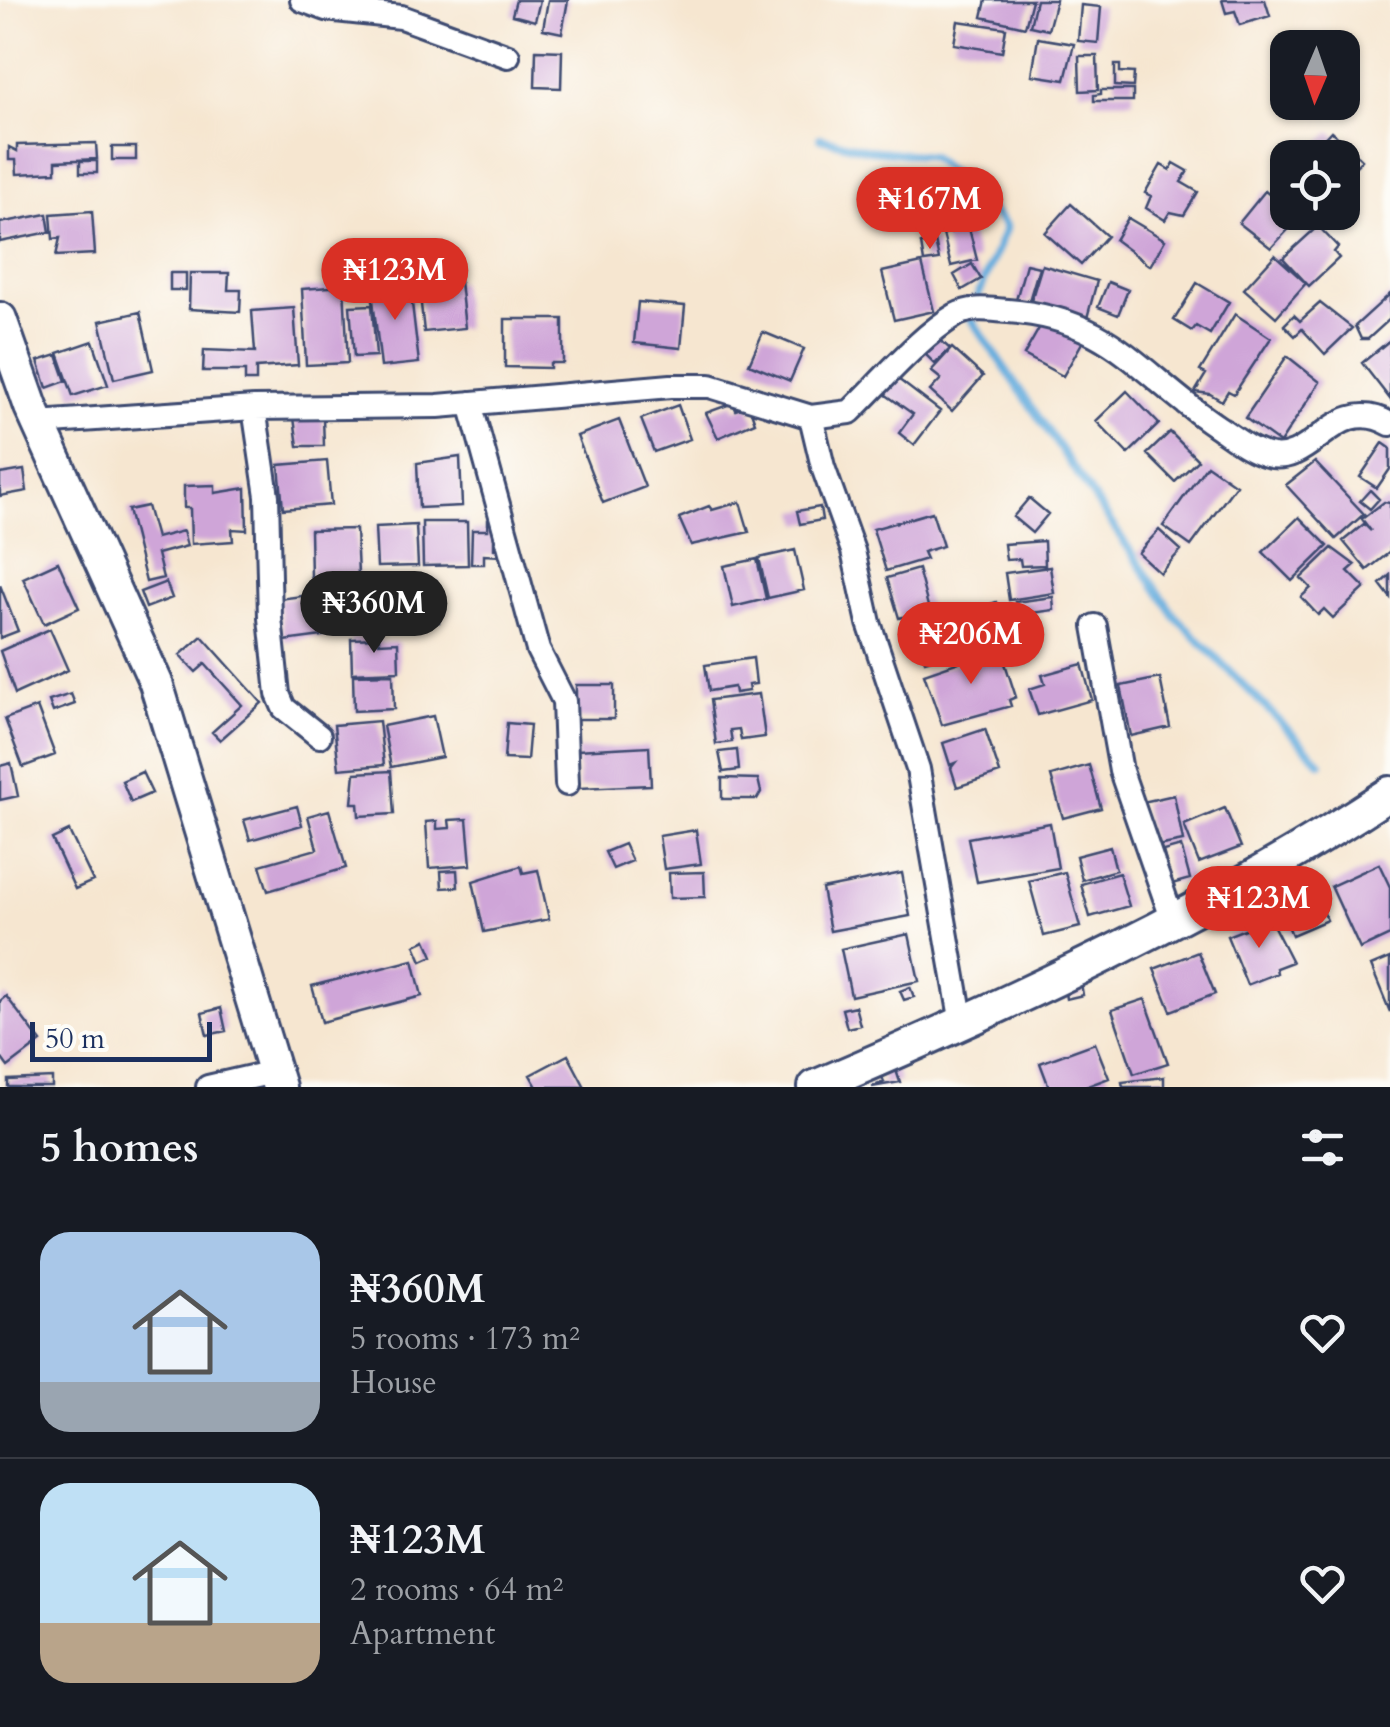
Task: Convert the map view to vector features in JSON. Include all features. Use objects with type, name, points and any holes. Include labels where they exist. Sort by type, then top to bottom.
[{"type":"street","points":[[302,0],[326,9],[401,16],[508,56]]},
{"type":"street","points":[[38,423],[254,408],[470,403],[548,394],[710,386],[811,418],[850,412],[954,316],[980,309],[1052,315],[1101,334],[1163,389],[1253,451],[1274,457],[1295,453],[1352,417],[1376,416],[1390,424]]},
{"type":"street","points":[[0,319],[38,423],[156,684],[276,1079],[208,1087]]},
{"type":"street","points":[[470,403],[538,650],[564,700],[567,784]]},
{"type":"street","points":[[254,408],[267,496],[270,618],[278,694],[284,708],[319,736]]},
{"type":"street","points":[[811,418],[823,467],[853,551],[868,623],[918,769],[962,1024]]},
{"type":"street","points":[[1096,626],[1121,772],[1173,921]]},
{"type":"street","points":[[815,1087],[962,1024],[1173,921],[1390,793]]},
{"type":"building","points":[[516,0],[540,0],[535,21],[512,15]]},
{"type":"building","points":[[548,0],[568,0],[562,33],[543,29]]},
{"type":"building","points":[[986,0],[1032,0],[1025,27],[982,17]]},
{"type":"building","points":[[1036,0],[1056,0],[1048,30],[1030,26]]},
{"type":"building","points":[[1222,0],[1265,0],[1270,16],[1240,25],[1235,11],[1226,13]]},
{"type":"building","points":[[1081,5],[1101,7],[1098,43],[1078,41]]},
{"type":"building","points":[[958,21],[1006,28],[1002,52],[954,44]]},
{"type":"building","points":[[1038,38],[1074,44],[1065,80],[1032,75]]},
{"type":"building","points":[[536,50],[562,51],[561,88],[535,87]]},
{"type":"building","points":[[1079,56],[1097,56],[1098,90],[1080,91]]},
{"type":"building","points":[[1115,65],[1120,65],[1120,72],[1134,73],[1133,87],[1115,86]]},
{"type":"building","points":[[1101,90],[1133,90],[1133,101],[1094,101],[1094,95],[1101,94]]},
{"type":"building","points":[[1331,131],[1341,140],[1323,140]]},
{"type":"building","points":[[96,143],[97,159],[56,161],[56,172],[17,174],[16,160],[9,160],[9,147],[17,151],[17,145]]},
{"type":"building","points":[[112,147],[136,147],[136,160],[112,160]]},
{"type":"building","points":[[80,161],[97,161],[97,173],[80,173]]},
{"type":"building","points":[[1174,163],[1188,171],[1181,182],[1198,192],[1184,215],[1170,212],[1165,220],[1146,208],[1151,196],[1145,193],[1161,165],[1170,170]]},
{"type":"building","points":[[1265,191],[1270,195],[1270,230],[1288,230],[1271,248],[1239,223]]},
{"type":"building","points":[[1071,204],[1107,236],[1081,265],[1045,233]]},
{"type":"building","points":[[92,211],[95,254],[56,256],[60,238],[53,239],[51,214]]},
{"type":"building","points":[[47,214],[50,232],[0,242],[0,223]]},
{"type":"building","points":[[1128,218],[1165,240],[1150,266],[1115,240]]},
{"type":"building","points":[[969,228],[977,260],[951,266],[943,234]]},
{"type":"building","points":[[1314,230],[1322,230],[1338,247],[1334,252],[1339,258],[1309,286],[1283,258]]},
{"type":"building","points":[[935,241],[939,260],[924,262],[921,244]]},
{"type":"building","points":[[1275,255],[1306,283],[1276,317],[1244,289]]},
{"type":"building","points":[[922,263],[934,311],[894,320],[882,272]]},
{"type":"building","points":[[972,264],[981,279],[962,290],[954,275]]},
{"type":"building","points":[[1026,264],[1039,267],[1028,304],[1016,300]]},
{"type":"building","points":[[1042,265],[1097,281],[1087,318],[1031,301]]},
{"type":"building","points":[[170,273],[186,273],[186,290],[170,290]]},
{"type":"building","points":[[190,273],[229,273],[228,290],[241,290],[240,312],[189,309]]},
{"type":"building","points":[[409,278],[419,363],[381,367],[371,283]]},
{"type":"building","points":[[460,281],[465,328],[424,332],[419,286]]},
{"type":"building","points":[[1108,282],[1128,290],[1118,315],[1098,307]]},
{"type":"building","points":[[1197,283],[1229,302],[1210,334],[1196,326],[1192,331],[1174,320]]},
{"type":"building","points":[[344,286],[348,363],[306,365],[302,289]]},
{"type":"building","points":[[1390,294],[1390,319],[1368,339],[1361,339],[1355,326]]},
{"type":"building","points":[[638,302],[685,306],[681,348],[634,343]]},
{"type":"building","points":[[1320,303],[1352,328],[1325,354],[1302,329],[1295,336],[1284,325],[1294,315],[1300,321]]},
{"type":"building","points":[[372,305],[376,356],[354,357],[350,306]]},
{"type":"building","points":[[294,308],[298,365],[256,368],[256,381],[245,381],[245,371],[203,371],[204,350],[255,352],[252,311]]},
{"type":"building","points":[[140,312],[153,370],[114,379],[100,321]]},
{"type":"building","points":[[1235,314],[1271,338],[1234,394],[1228,391],[1222,401],[1195,392],[1206,374],[1200,371]]},
{"type":"building","points":[[1045,318],[1083,341],[1063,376],[1024,355]]},
{"type":"building","points":[[505,319],[563,319],[563,363],[550,363],[550,368],[505,367]]},
{"type":"building","points":[[763,332],[804,349],[790,381],[749,364]]},
{"type":"building","points":[[936,336],[950,349],[935,364],[922,351]]},
{"type":"building","points":[[1390,340],[1390,399],[1362,363]]},
{"type":"building","points":[[93,341],[108,385],[73,396],[58,353]]},
{"type":"building","points":[[952,348],[983,376],[952,411],[930,391],[941,379],[931,371]]},
{"type":"building","points":[[57,355],[66,381],[47,388],[38,361]]},
{"type":"building","points":[[1287,356],[1320,382],[1280,443],[1245,418]]},
{"type":"building","points":[[894,376],[940,411],[914,445],[899,433],[913,414],[882,392]]},
{"type":"building","points":[[1127,391],[1159,424],[1128,454],[1096,421]]},
{"type":"building","points":[[733,403],[736,410],[749,405],[755,422],[718,438],[706,413]]},
{"type":"building","points":[[678,405],[690,439],[654,452],[641,419]]},
{"type":"building","points":[[294,418],[323,418],[324,446],[298,446]]},
{"type":"building","points":[[619,420],[645,487],[603,503],[577,436]]},
{"type":"building","points":[[1170,432],[1198,460],[1175,482],[1147,454]]},
{"type":"building","points":[[1383,443],[1390,448],[1390,469],[1377,488],[1360,477]]},
{"type":"building","points":[[460,457],[462,506],[419,508],[417,463]]},
{"type":"building","points":[[327,461],[331,505],[283,509],[279,465]]},
{"type":"building","points":[[1315,462],[1364,514],[1336,539],[1286,485]]},
{"type":"building","points":[[1207,465],[1236,485],[1191,546],[1163,526]]},
{"type":"building","points":[[24,470],[27,491],[0,496],[0,474]]},
{"type":"building","points":[[215,485],[215,493],[246,488],[247,530],[232,529],[233,541],[191,544],[190,508],[184,508],[184,486]]},
{"type":"building","points":[[1370,490],[1379,499],[1370,509],[1360,501]]},
{"type":"building","points":[[1029,498],[1048,514],[1032,533],[1013,517]]},
{"type":"building","points":[[740,502],[749,532],[691,545],[679,518],[709,506],[712,510]]},
{"type":"building","points":[[1384,502],[1390,503],[1390,552],[1367,570],[1343,541],[1364,524],[1371,531],[1362,519]]},
{"type":"building","points":[[147,506],[156,538],[183,531],[187,546],[157,554],[163,578],[146,582],[128,510]]},
{"type":"building","points":[[820,507],[822,520],[800,524],[797,511]]},
{"type":"building","points":[[932,512],[943,546],[923,552],[926,559],[886,571],[873,529]]},
{"type":"building","points":[[1299,517],[1328,546],[1292,581],[1263,552]]},
{"type":"building","points":[[488,520],[494,520],[494,549],[501,550],[501,556],[484,555],[484,564],[471,564],[472,530],[488,530]]},
{"type":"building","points":[[422,522],[467,522],[468,565],[423,566]]},
{"type":"building","points":[[416,525],[418,566],[377,567],[375,527]]},
{"type":"building","points":[[356,529],[358,575],[311,577],[310,530]]},
{"type":"building","points":[[1159,530],[1181,550],[1160,573],[1138,553]]},
{"type":"building","points":[[1044,541],[1045,565],[1021,566],[1020,559],[1006,560],[1004,544]]},
{"type":"building","points":[[1332,548],[1355,565],[1348,571],[1365,588],[1333,618],[1324,609],[1318,615],[1301,597],[1311,588],[1301,578]]},
{"type":"building","points":[[795,550],[804,590],[768,598],[759,558]]},
{"type":"building","points":[[757,559],[766,599],[733,607],[724,566]]},
{"type":"building","points":[[58,562],[79,608],[44,624],[23,578]]},
{"type":"building","points":[[1050,567],[1054,593],[1009,600],[1005,573]]},
{"type":"building","points":[[918,569],[929,610],[899,618],[887,578]]},
{"type":"building","points":[[1390,575],[1390,597],[1380,584]]},
{"type":"building","points":[[436,580],[439,622],[396,625],[392,583]]},
{"type":"building","points":[[166,582],[172,598],[146,608],[140,592]]},
{"type":"building","points":[[0,585],[18,631],[0,638]]},
{"type":"building","points":[[325,593],[330,635],[284,641],[279,599]]},
{"type":"building","points":[[1053,597],[1054,610],[1017,615],[1015,602]]},
{"type":"building","points":[[996,602],[1011,635],[925,661],[914,631]]},
{"type":"building","points":[[50,629],[68,670],[15,694],[0,651]]},
{"type":"building","points":[[202,636],[262,703],[220,740],[212,732],[242,705],[205,664],[196,672],[180,655]]},
{"type":"building","points":[[379,638],[379,643],[398,642],[399,671],[352,673],[351,639]]},
{"type":"building","points":[[1000,648],[1016,697],[1009,700],[1011,706],[942,725],[924,674]]},
{"type":"building","points":[[753,658],[756,684],[748,685],[749,691],[735,693],[734,687],[709,691],[705,665]]},
{"type":"building","points":[[1082,664],[1092,700],[1038,715],[1029,689],[1045,684],[1042,675]]},
{"type":"building","points":[[393,674],[394,709],[354,711],[353,675]]},
{"type":"building","points":[[1160,678],[1170,727],[1131,736],[1121,686]]},
{"type":"building","points":[[576,685],[614,685],[614,719],[576,719]]},
{"type":"building","points":[[71,694],[75,704],[53,712],[49,701]]},
{"type":"building","points":[[759,694],[765,737],[741,740],[739,729],[730,730],[732,742],[716,744],[710,700]]},
{"type":"building","points":[[37,707],[55,755],[23,767],[5,719]]},
{"type":"building","points":[[433,716],[442,757],[391,767],[383,726]]},
{"type":"building","points":[[379,721],[384,765],[339,769],[334,725]]},
{"type":"building","points":[[507,723],[530,725],[527,760],[504,759]]},
{"type":"building","points":[[985,729],[1000,773],[957,787],[951,768],[955,763],[950,765],[943,743]]},
{"type":"building","points":[[649,746],[651,785],[579,788],[577,750]]},
{"type":"building","points":[[737,750],[739,770],[723,772],[719,752]]},
{"type":"building","points":[[11,763],[18,796],[0,800],[0,766]]},
{"type":"building","points":[[1089,765],[1101,808],[1063,818],[1051,776]]},
{"type":"building","points":[[391,771],[394,814],[359,816],[358,803],[352,803],[355,773]]},
{"type":"building","points":[[142,772],[152,793],[131,802],[122,781]]},
{"type":"building","points":[[722,778],[758,779],[761,792],[757,799],[722,799]]},
{"type":"building","points":[[1174,795],[1183,841],[1152,847],[1143,802]]},
{"type":"building","points":[[297,806],[302,825],[250,840],[244,820]]},
{"type":"building","points":[[1225,808],[1241,847],[1199,863],[1184,825]]},
{"type":"building","points":[[329,810],[346,868],[268,891],[260,865],[317,849],[308,816]]},
{"type":"building","points":[[467,819],[471,865],[429,868],[426,822],[437,821],[437,829],[450,828],[449,820]]},
{"type":"building","points":[[1050,823],[1058,868],[977,882],[968,838]]},
{"type":"building","points":[[696,830],[701,864],[664,869],[659,836]]},
{"type":"building","points":[[69,831],[93,881],[75,889],[52,839]]},
{"type":"building","points":[[624,844],[632,861],[613,869],[605,852]]},
{"type":"building","points":[[1181,846],[1190,879],[1172,884],[1163,851]]},
{"type":"building","points":[[1110,847],[1116,870],[1082,880],[1076,856]]},
{"type":"building","points":[[1379,864],[1390,887],[1390,935],[1360,949],[1331,886]]},
{"type":"building","points":[[521,866],[523,873],[538,870],[549,919],[484,932],[473,881]]},
{"type":"building","points":[[457,870],[458,887],[442,888],[441,871]]},
{"type":"building","points":[[704,872],[705,897],[670,898],[669,873]]},
{"type":"building","points":[[1065,872],[1080,927],[1044,936],[1029,881]]},
{"type":"building","points":[[902,873],[910,916],[830,931],[822,889]]},
{"type":"building","points":[[1119,873],[1129,906],[1090,917],[1081,884]]},
{"type":"building","points":[[1311,883],[1327,920],[1292,935],[1276,897]]},
{"type":"building","points":[[1262,888],[1270,904],[1225,925],[1218,909]]},
{"type":"building","points":[[1270,919],[1292,962],[1247,985],[1227,936]]},
{"type":"building","points":[[909,934],[919,981],[851,996],[841,949]]},
{"type":"building","points":[[426,940],[433,956],[422,961],[415,945]]},
{"type":"building","points":[[1198,952],[1215,994],[1171,1011],[1154,969]]},
{"type":"building","points":[[1390,958],[1390,1012],[1371,966]]},
{"type":"building","points":[[413,960],[422,996],[322,1022],[312,986]]},
{"type":"building","points":[[1081,983],[1083,995],[1066,999],[1064,986]]},
{"type":"building","points":[[910,987],[914,997],[904,1000],[900,991]]},
{"type":"building","points":[[6,996],[41,1042],[8,1067],[0,1056],[0,1001]]},
{"type":"building","points":[[1145,999],[1168,1063],[1134,1074],[1112,1010]]},
{"type":"building","points":[[855,1006],[860,1025],[847,1028],[842,1009]]},
{"type":"building","points":[[221,1008],[226,1031],[207,1035],[202,1013]]},
{"type":"building","points":[[1095,1043],[1109,1078],[1085,1087],[1049,1087],[1040,1063]]},
{"type":"building","points":[[568,1055],[585,1087],[537,1087],[530,1075]]},
{"type":"building","points":[[893,1061],[900,1082],[872,1087],[884,1082],[878,1066]]},
{"type":"building","points":[[1164,1077],[1164,1087],[1123,1087],[1122,1082]]},
{"type":"building","points":[[52,1078],[52,1087],[8,1087],[8,1080]]},
{"type":"waterway","points":[[820,138],[869,150],[930,156],[970,187],[1006,227],[976,301]]},
{"type":"waterway","points":[[971,319],[1175,616],[1321,763]]}]
